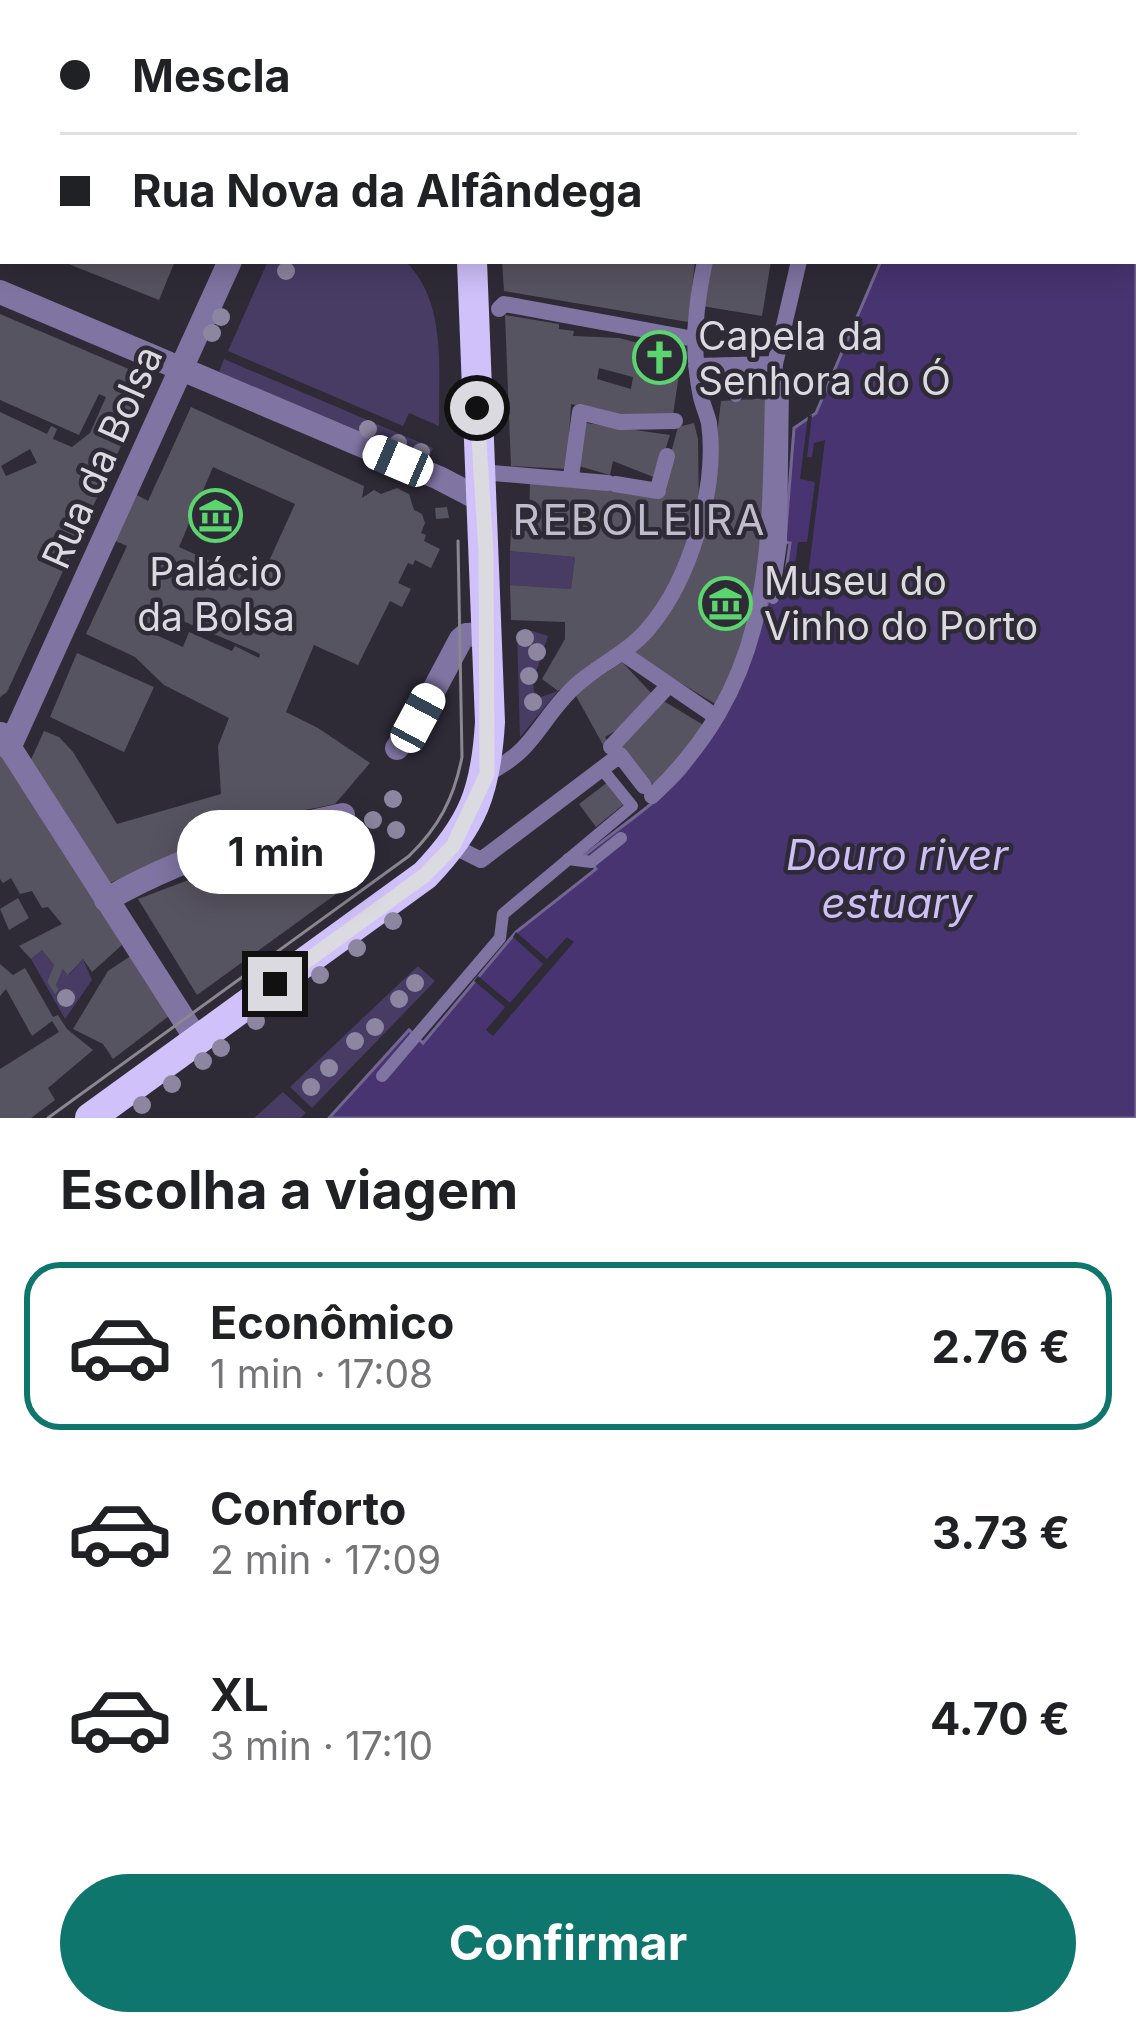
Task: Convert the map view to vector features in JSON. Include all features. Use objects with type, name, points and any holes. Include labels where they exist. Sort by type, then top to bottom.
[{"type":"main road","points":[[90,1118],[425,875],[453,846],[487,774],[487,634],[472,264]]},
{"type":"street","name":"Rua da Bolsa","points":[[5,740],[229,264]]},
{"type":"street","points":[[487,774],[525,750],[571,689],[624,654],[651,626],[694,547],[702,523],[709,423],[694,339],[704,264]]},
{"type":"street","points":[[696,366],[775,364],[798,264]]},
{"type":"street","points":[[0,292],[439,478],[482,486],[571,477],[658,488],[668,453]]},
{"type":"street","points":[[499,309],[504,304],[694,339]]},
{"type":"street","points":[[453,846],[481,860],[620,755],[648,791],[681,769],[752,645],[770,539],[773,396]]},
{"type":"street","points":[[571,477],[580,412],[620,422],[675,421]]},
{"type":"street","points":[[398,748],[461,639],[487,634]]},
{"type":"street","points":[[624,654],[715,716]]},
{"type":"street","points":[[611,747],[669,685]]},
{"type":"street","points":[[5,740],[111,897],[132,947],[197,1040]]},
{"type":"street","points":[[111,897],[228,845],[343,814]]},
{"type":"street","points":[[111,897],[122,883],[215,844]]},
{"type":"lane","points":[[773,598],[781,543],[783,385],[775,364]]},
{"type":"lane","points":[[735,365],[736,396]]},
{"type":"lane","points":[[382,1076],[500,938],[502,914],[632,806],[602,769]]},
{"type":"lane","points":[[568,860],[591,862],[621,838]]},
{"type":"shaded area","points":[[267,264],[407,264],[419,278],[434,317],[439,426],[409,413],[403,426],[228,351]]},
{"type":"shaded area","points":[[224,359],[433,448],[428,460],[219,372]]},
{"type":"shaded area","points":[[510,551],[575,557],[571,589],[510,585]]},
{"type":"shaded area","points":[[517,632],[548,636],[533,681],[534,692],[541,697],[558,691],[520,737]]},
{"type":"shaded area","points":[[42,950],[54,965],[47,982],[55,993],[63,969],[69,975],[83,959],[92,980],[65,1019],[31,959]]},
{"type":"shaded area","points":[[418,966],[435,981],[312,1108],[290,1087]]},
{"type":"shaded area","points":[[283,1092],[306,1113],[300,1118],[254,1118]]},
{"type":"water","name":"Douro river estuary","points":[[880,264],[1136,264],[1136,1118],[329,1118],[409,1030],[423,1043],[516,932],[596,869],[585,855],[664,793],[699,753],[735,688],[769,597],[783,592],[790,543],[785,542],[794,428],[816,413]]},
{"type":"pier","points":[[812,415],[807,457],[812,457],[814,443],[825,440],[807,584],[793,582],[798,542],[807,542],[815,482],[800,479],[808,416]]},
{"type":"pier","points":[[516,932],[547,959],[567,937],[574,942],[493,1036],[486,1030],[505,1007],[474,981],[478,976],[510,1003],[543,964],[513,937]]},
{"type":"building","points":[[69,264],[174,264],[159,300]]},
{"type":"building","points":[[502,264],[695,264],[688,322],[504,291]]},
{"type":"building","points":[[710,264],[771,264],[762,316],[702,306]]},
{"type":"building","points":[[0,314],[152,379],[7,692],[0,697],[0,412],[47,434],[51,426],[57,429],[53,439],[72,447],[90,433],[106,397],[99,394],[79,435],[0,400]],"holes":[[[30,449],[37,463],[6,476],[1,466]]]},
{"type":"building","points":[[505,315],[559,324],[559,329],[574,331],[573,336],[619,338],[682,354],[673,415],[626,417],[571,404],[567,469],[511,466]],"holes":[[[599,368],[633,377],[631,389],[597,379]]]},
{"type":"building","points":[[770,398],[767,539],[749,644],[717,705],[631,653],[708,511],[721,401]]},
{"type":"building","points":[[191,407],[364,486],[362,498],[374,490],[381,494],[397,488],[409,494],[425,523],[424,541],[440,549],[431,568],[415,560],[413,565],[408,563],[398,583],[411,589],[402,607],[390,601],[358,665],[314,645],[286,712],[370,763],[335,804],[240,823],[221,836],[105,885],[29,764],[44,731],[59,737],[73,752],[117,824],[221,794],[218,746],[229,718],[164,685],[135,657],[86,634],[127,546],[113,540],[135,494],[148,501]],"holes":[[[213,467],[295,504],[259,583],[179,547]],[[171,616],[254,651],[259,658],[189,632],[183,647],[147,631],[152,619],[166,625]]]},
{"type":"building","points":[[586,423],[670,435],[656,478],[613,461],[610,475],[575,465]]},
{"type":"building","points":[[694,423],[699,515],[692,547],[648,623],[618,651],[558,691],[542,679],[565,639],[565,622],[511,620],[510,585],[571,589],[575,557],[510,551],[511,529],[529,531],[530,481],[659,497],[678,427]]},
{"type":"building","points":[[447,507],[449,518],[436,519],[435,508]]},
{"type":"building","points":[[77,653],[154,687],[124,752],[50,717]]},
{"type":"building","points":[[622,662],[654,696],[627,724],[605,737],[611,747],[662,700],[705,726],[656,788],[637,765],[607,752],[575,694]]},
{"type":"building","points":[[0,745],[122,945],[92,972],[83,959],[68,975],[63,969],[55,994],[47,982],[54,965],[42,950],[31,959],[19,946],[62,924],[48,907],[42,908],[32,891],[20,894],[11,878],[3,883],[0,879]]},
{"type":"building","points":[[608,782],[624,804],[596,827],[579,804]]},
{"type":"building","points":[[349,838],[372,868],[197,995],[138,899],[268,850]]},
{"type":"building","points":[[18,898],[29,918],[9,930],[0,909]]},
{"type":"building","points":[[132,955],[169,1016],[113,1059],[103,1044],[73,1029],[108,971]]},
{"type":"building","points":[[0,964],[13,975],[25,968],[53,1017],[58,1015],[93,1050],[48,1088],[55,1100],[31,1118],[0,1118],[0,1069],[59,1032],[52,1021],[32,1036],[6,989],[0,996]]},
{"type":"tram line","points":[[48,1118],[409,856],[437,823],[455,786],[462,757],[458,541]]},
{"type":"place","name":"Capela da Senhora do Ó","points":[[659,358]]},
{"type":"place","name":"Palácio da Bolsa","points":[[216,515]]},
{"type":"place","name":"Museu do Vinho do Porto","points":[[725,603]]},
{"type":"district","name":"REBOLEIRA","points":[[640,520]]},
{"type":"route","points":[[275,984],[425,875],[453,846],[487,774],[486,552],[477,408]]}]
